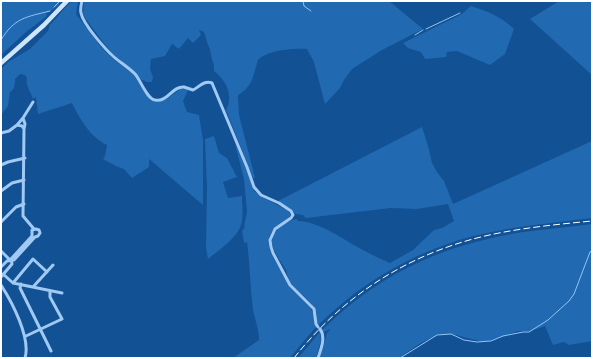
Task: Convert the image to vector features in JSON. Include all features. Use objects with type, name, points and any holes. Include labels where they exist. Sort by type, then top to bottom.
[{"type":"main road","points":[[1,63],[44,25],[67,1]]},
{"type":"street","points":[[82,1],[81,12],[83,18],[101,44],[133,73],[140,81],[151,99],[160,101],[178,89],[184,87],[193,90],[204,83],[212,83],[254,187],[261,195],[283,206],[291,211],[293,215],[275,229],[270,240],[271,247],[290,285],[314,309],[316,324],[323,335],[318,358]]},
{"type":"street","points":[[1,133],[9,131],[17,125],[33,102]]},
{"type":"street","points":[[1,267],[7,261],[14,260],[34,237],[38,236],[40,231],[34,229],[23,216],[25,158],[23,128],[25,124],[23,118]]},
{"type":"street","points":[[17,125],[23,128]]},
{"type":"street","points":[[1,165],[25,158]]},
{"type":"street","points":[[1,191],[12,183],[24,180]]},
{"type":"street","points":[[1,222],[16,207],[24,204]]},
{"type":"street","points":[[34,229],[31,232],[32,236],[11,261],[11,266],[2,276],[13,283],[62,294]]},
{"type":"street","points":[[1,251],[11,261]]},
{"type":"street","points":[[13,283],[33,260],[47,272]]},
{"type":"street","points":[[33,287],[53,265]]},
{"type":"street","points":[[21,284],[20,288],[51,351]]},
{"type":"street","points":[[1,285],[11,301],[26,336],[27,345],[25,358]]},
{"type":"street","points":[[26,336],[62,319],[50,297],[50,291]]},
{"type":"shaded area","points":[[1,1],[61,1],[58,6],[46,14],[47,16],[26,32],[1,55]]},
{"type":"shaded area","points":[[71,1],[78,1],[76,14],[101,47],[133,74],[150,100],[158,102],[162,101],[181,89],[184,88],[188,90],[183,101],[187,112],[199,115],[203,140],[203,205],[149,159],[149,167],[132,178],[124,169],[103,159],[107,145],[95,137],[82,121],[72,103],[38,114],[36,97],[33,99],[27,86],[27,78],[25,75],[20,74],[15,79],[14,88],[10,92],[8,106],[1,115],[1,69],[8,62],[30,49],[48,31],[50,25]]},
{"type":"shaded area","points":[[84,1],[389,1],[423,29],[382,50],[352,69],[340,88],[325,104],[314,62],[307,49],[288,49],[274,52],[258,60],[250,84],[238,95],[239,115],[255,178],[253,178],[226,110],[229,99],[228,89],[222,79],[214,71],[210,49],[204,32],[199,30],[201,35],[193,43],[188,38],[179,49],[172,44],[165,56],[151,59],[150,69],[153,77],[152,82],[147,82],[140,79],[113,54],[103,42],[85,18],[83,13]]},
{"type":"shaded area","points":[[559,1],[592,1],[592,75],[530,19]]},
{"type":"shaded area","points":[[471,6],[494,15],[514,29],[505,54],[490,65],[457,51],[447,52],[446,57],[425,59],[421,52],[408,48],[403,43],[462,14]]},
{"type":"shaded area","points":[[422,127],[432,163],[444,181],[453,204],[592,141],[592,218],[492,232],[437,248],[398,266],[362,288],[324,320],[308,336],[290,358],[233,358],[259,340],[258,328],[253,310],[247,242],[244,243],[242,231],[245,227],[247,212],[244,179],[235,144],[243,159],[254,191],[260,196],[287,210],[291,215],[278,225],[271,233],[269,238],[270,251],[281,272],[295,292],[310,308],[314,316],[317,315],[312,305],[290,282],[286,270],[276,254],[272,243],[272,237],[280,227],[297,219],[298,221],[315,224],[390,263],[413,250],[434,230],[442,228],[454,221],[448,204],[417,209],[391,208],[306,218],[303,215],[296,214],[278,201]]},
{"type":"shaded area","points":[[214,136],[219,153],[227,158],[237,177],[223,182],[228,198],[242,196],[243,214],[241,225],[236,235],[208,259],[206,248],[207,188],[205,139]]},
{"type":"shaded area","points":[[592,224],[592,341],[569,345],[564,342],[553,345],[545,326],[531,331],[518,331],[489,341],[479,341],[456,335],[439,334],[419,344],[399,358],[320,358],[327,333],[331,329],[323,332],[322,330],[364,294],[409,267],[458,247],[484,240],[521,232]]},
{"type":"shaded area","points":[[320,332],[321,340],[316,358],[298,358]]},
{"type":"waterway","points":[[54,7],[60,1]]},
{"type":"waterway","points":[[303,1],[304,6],[311,11]]},
{"type":"waterway","points":[[1,40],[11,27],[21,20],[50,11]]},
{"type":"waterway","points":[[426,29],[460,13]]},
{"type":"waterway","points":[[415,35],[423,30]]},
{"type":"waterway","points":[[400,358],[437,335],[451,334],[464,340],[477,342],[491,341],[503,336],[529,332],[548,320],[569,301],[574,294],[592,250]]},
{"type":"railway","points":[[294,358],[314,334],[336,313],[360,294],[411,262],[468,240],[534,227],[592,221]]}]
